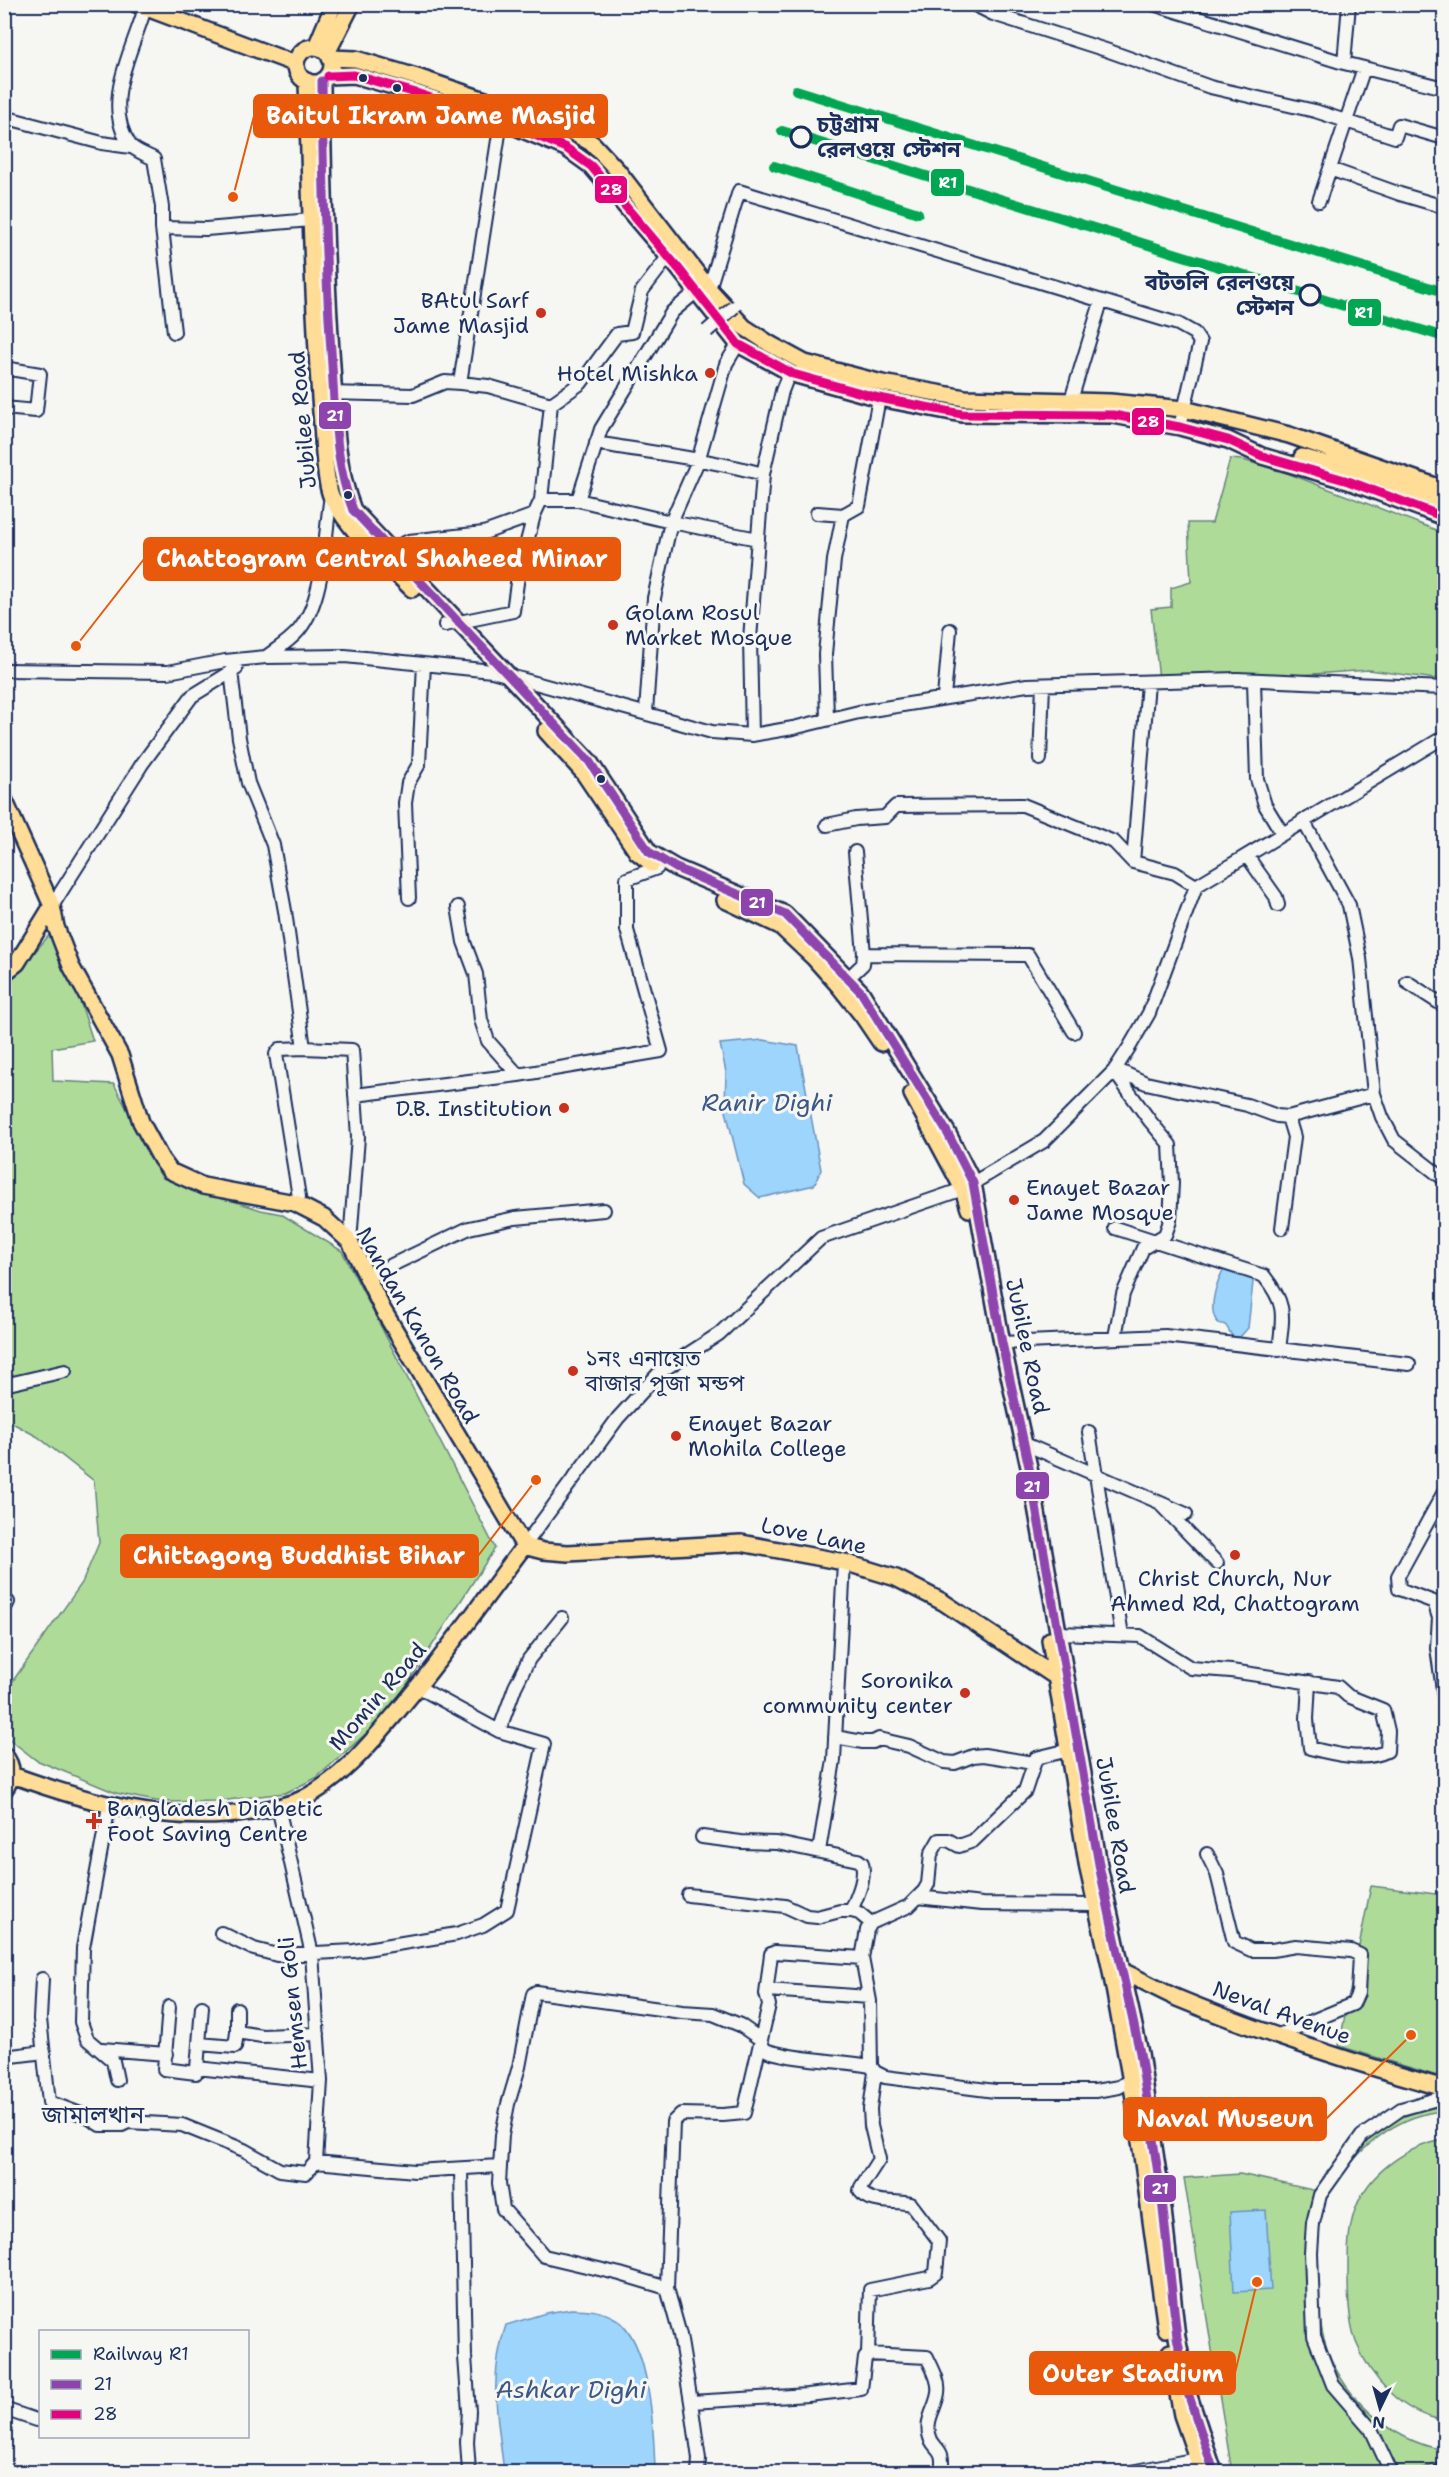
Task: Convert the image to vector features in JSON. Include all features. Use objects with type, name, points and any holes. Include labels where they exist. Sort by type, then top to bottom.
[{"type":"main road","points":[[334,4],[324,53],[332,64],[319,79],[327,393],[345,490],[353,510],[383,551]]},
{"type":"main road","points":[[324,53],[352,4]]},
{"type":"main road","points":[[146,6],[296,61]]},
{"type":"main road","points":[[296,61],[305,50],[356,59],[509,108],[574,133],[593,144],[618,171],[703,290],[738,344],[789,373],[879,399],[962,414],[1113,415],[1180,427],[1228,440],[1262,456],[1348,482],[1444,517]]},
{"type":"main road","points":[[296,61],[299,74],[319,79],[354,75],[501,121],[566,148],[591,166],[668,257],[744,327],[770,345],[805,363],[882,383],[965,398],[1071,400],[1184,409],[1261,426],[1444,489]]},
{"type":"main road","name":"Jubilee Road","points":[[319,79],[311,220],[327,393],[324,453],[331,496],[363,540],[383,551],[500,673],[583,772],[637,852],[657,868],[780,926],[843,982],[862,1015],[902,1074],[965,1183],[1025,1444],[1059,1633],[1061,1676],[1100,1870],[1115,1968],[1140,2053],[1162,2200],[1181,2359],[1188,2393],[1214,2472]]},
{"type":"main road","points":[[603,180],[618,171]]},
{"type":"main road","points":[[1261,426],[1292,443],[1369,476],[1444,503]]},
{"type":"main road","points":[[1249,450],[1303,457],[1369,476]]},
{"type":"main road","points":[[500,673],[588,761],[649,852],[676,868],[785,914],[843,982]]},
{"type":"main road","name":"Nandan Kanon Road","points":[[4,799],[52,906],[56,927],[70,966],[115,1046],[141,1122],[161,1159],[170,1171],[183,1179],[203,1186],[295,1203],[324,1218],[350,1242],[367,1277],[445,1416],[524,1546]]},
{"type":"main road","points":[[4,973],[17,963],[52,906]]},
{"type":"main road","points":[[965,1183],[984,1296],[1024,1484],[1061,1676],[1069,1750],[1088,1869],[1115,1968],[1173,2371],[1182,2415],[1200,2466]]},
{"type":"main road","name":"Love Lane","points":[[524,1546],[543,1551],[568,1553],[741,1543],[844,1562],[896,1578],[943,1602],[1061,1676]]},
{"type":"main road","name":"Momin Road","points":[[12,1775],[109,1806],[164,1815],[229,1815],[278,1807],[300,1800],[320,1788],[346,1767],[373,1740],[418,1687],[524,1546]]},
{"type":"main road","points":[[4,1755],[10,1763],[12,1775],[4,1790]]},
{"type":"main road","name":"Neval Avenue","points":[[1115,1968],[1176,1997],[1276,2036],[1444,2088]]},
{"type":"street","points":[[973,4],[993,14],[1099,47],[1210,87],[1315,111],[1346,123],[1395,137],[1399,125],[1444,138]]},
{"type":"street","points":[[1344,63],[1349,4]]},
{"type":"street","points":[[131,147],[122,126],[118,104],[120,83],[146,6]]},
{"type":"street","points":[[1161,6],[1344,63],[1444,88]]},
{"type":"street","points":[[1319,201],[1364,68]]},
{"type":"street","points":[[4,117],[102,143],[131,147],[154,159],[162,207],[162,228],[174,332]]},
{"type":"street","points":[[460,383],[501,121]]},
{"type":"street","points":[[1330,169],[1444,207]]},
{"type":"street","points":[[578,500],[601,429],[672,312],[703,290],[710,281],[739,191],[1178,324],[1194,333],[1200,342],[1180,427]]},
{"type":"street","points":[[162,228],[206,229],[311,220]]},
{"type":"street","points":[[451,623],[513,611],[518,576],[534,515],[541,500],[551,404],[581,382],[617,334],[632,332],[642,291],[668,257]]},
{"type":"street","points":[[1071,400],[1101,302]]},
{"type":"street","points":[[707,331],[734,307]]},
{"type":"street","points":[[646,712],[654,598],[671,522],[698,461],[726,364],[738,344]]},
{"type":"street","points":[[4,368],[40,374],[36,411],[4,408]]},
{"type":"street","points":[[752,735],[750,639],[763,474],[782,391],[789,373]]},
{"type":"street","points":[[327,393],[414,395],[445,382],[488,386],[551,404]]},
{"type":"street","points":[[817,513],[843,515],[859,506],[879,399]]},
{"type":"street","points":[[596,443],[721,463],[763,474]]},
{"type":"street","points":[[52,906],[142,764],[192,696],[231,671],[266,657],[299,630],[309,615],[318,592],[331,496]]},
{"type":"street","points":[[541,500],[578,500],[671,522],[758,539]]},
{"type":"street","points":[[383,551],[409,541],[484,533],[534,515]]},
{"type":"street","points":[[827,718],[825,654],[834,560],[843,515]]},
{"type":"street","points":[[944,697],[950,630]]},
{"type":"street","points":[[4,670],[168,672],[225,661],[266,657],[345,656],[500,673],[711,732],[752,735],[793,728],[827,718],[944,697],[1043,685],[1237,679],[1444,688]]},
{"type":"street","points":[[409,898],[405,803],[408,783],[419,764],[424,664]]},
{"type":"street","points":[[231,671],[239,738],[248,783],[273,844],[304,1048]]},
{"type":"street","points":[[1254,681],[1257,779],[1265,805],[1282,833]]},
{"type":"street","points":[[1133,862],[1148,683]]},
{"type":"street","points":[[1040,759],[1043,685]]},
{"type":"street","points":[[524,1546],[618,1418],[660,1372],[719,1334],[821,1238],[965,1183],[1044,1141],[1115,1070],[1149,1013],[1196,886],[1444,736]]},
{"type":"street","points":[[827,825],[885,817],[896,807],[1023,805],[1114,842],[1133,862],[1176,873],[1196,886]]},
{"type":"street","points":[[1304,820],[1349,905],[1360,958],[1374,1094],[1394,1140],[1444,1179]]},
{"type":"street","points":[[843,982],[863,964],[864,954],[855,852]]},
{"type":"street","points":[[1247,856],[1276,897],[1278,905]]},
{"type":"street","points":[[355,1095],[518,1075],[661,1051],[627,930],[627,879],[657,868]]},
{"type":"street","points":[[458,907],[464,942],[476,974],[484,1030],[488,1041],[518,1075]]},
{"type":"street","points":[[864,954],[1028,956],[1074,1032]]},
{"type":"street","points":[[1407,982],[1444,1006]]},
{"type":"street","points":[[295,1203],[299,1197],[276,1054],[279,1049],[352,1050],[358,1137],[350,1242]]},
{"type":"street","points":[[1115,1070],[1146,1083],[1247,1105],[1277,1116],[1288,1117],[1374,1094]]},
{"type":"street","points":[[1115,1070],[1150,1121],[1170,1145],[1170,1221],[1165,1235],[1143,1248],[1123,1294],[1115,1337]]},
{"type":"street","points":[[1282,1228],[1294,1137],[1288,1117]]},
{"type":"street","points":[[367,1277],[469,1228],[515,1218],[604,1210]]},
{"type":"street","points":[[1115,1228],[1264,1276],[1279,1295],[1283,1314],[1279,1350]]},
{"type":"street","points":[[1002,1343],[1166,1336],[1409,1364]]},
{"type":"street","points":[[4,1385],[65,1371]]},
{"type":"street","points":[[1089,1432],[1122,1635]]},
{"type":"street","points":[[1025,1444],[1186,1514]]},
{"type":"street","points":[[1444,1492],[1398,1576],[1397,1582],[1399,1589],[1434,1602],[1439,1618],[1437,1648],[1444,1697]]},
{"type":"street","points":[[1158,1502],[1217,1563]]},
{"type":"street","points":[[819,1851],[834,1760],[844,1562]]},
{"type":"street","points":[[499,1731],[514,1687],[529,1659],[562,1618]]},
{"type":"street","points":[[1059,1633],[1140,1636],[1191,1668],[1231,1671],[1309,1682],[1338,1687],[1348,1696],[1383,1710],[1388,1731],[1387,1751],[1376,1757],[1331,1753],[1310,1748],[1307,1719],[1309,1682]]},
{"type":"street","points":[[221,1933],[254,1949],[277,1955],[354,1951],[457,1935],[483,1925],[507,1910],[544,1747],[541,1742],[499,1731],[418,1687]]},
{"type":"street","points":[[835,1737],[873,1743],[879,1739],[909,1746],[944,1762],[955,1763],[973,1756],[984,1755],[1033,1763]]},
{"type":"street","points":[[691,2402],[808,2395],[861,2389],[865,2358],[868,2354],[870,2290],[929,2278],[936,2273],[939,2241],[911,2204],[867,2198],[860,2191],[879,2159],[870,2126],[873,2069],[869,1997],[862,1958],[867,1930],[871,1923],[909,1906],[918,1897],[928,1884],[931,1854],[935,1844],[944,1839],[959,1846],[973,1841],[1025,1791],[1036,1758],[1069,1750]]},
{"type":"street","points":[[109,1806],[83,1948],[81,2012],[82,2029],[87,2039],[102,2049],[113,2061],[117,2079]]},
{"type":"street","name":"Hemsen Goli","points":[[278,1807],[312,1954],[321,2080],[316,2162]]},
{"type":"street","points":[[702,1837],[734,1842],[777,1843],[842,1856],[862,1863],[864,1870],[859,1892],[851,1911]]},
{"type":"street","points":[[1207,1854],[1217,1874],[1234,1942],[1251,1950],[1272,1950],[1296,1946],[1351,1951],[1360,1955],[1358,1993],[1353,2004],[1276,2036]]},
{"type":"street","points":[[688,1895],[785,1906],[807,1916],[817,1917],[840,1911],[851,1911],[859,1913],[871,1923]]},
{"type":"street","points":[[918,1897],[982,1904],[1096,1905]]},
{"type":"street","points":[[698,2472],[699,2459],[680,2335],[667,2288],[673,2122],[681,2114],[744,2113],[769,2005],[767,1990],[772,1953],[862,1958]]},
{"type":"street","points":[[42,1979],[40,2019],[49,2102],[86,2116],[100,2125],[122,2125],[128,2122],[182,2125],[244,2150],[280,2170],[306,2173],[316,2162],[415,2171],[499,2166]]},
{"type":"street","points":[[767,1990],[869,1997]]},
{"type":"street","points":[[667,2288],[544,2256],[503,2209],[499,2166],[508,2104],[519,2067],[533,1994],[536,1992],[682,2012],[713,2014],[740,2025],[760,2039],[764,2049],[780,2054],[873,2069],[885,2077],[903,2080],[995,2091],[1095,2091],[1119,2087],[1130,2080]]},
{"type":"street","points":[[169,2007],[164,2070],[196,2073],[202,2007]]},
{"type":"street","points":[[199,2044],[235,2047],[237,2009]]},
{"type":"street","points":[[237,2032],[262,2036],[318,2034]]},
{"type":"street","points":[[102,2049],[166,2054]]},
{"type":"street","points":[[4,2057],[44,2052]]},
{"type":"street","points":[[197,2068],[321,2080]]},
{"type":"street","points":[[1391,2472],[1371,2430],[1333,2385],[1314,2336],[1311,2253],[1313,2223],[1320,2195],[1362,2136],[1401,2109],[1444,2097]]},
{"type":"street","points":[[461,2169],[469,2472]]},
{"type":"street","points":[[868,2354],[927,2357],[938,2382],[938,2393],[928,2422],[928,2431],[930,2438],[942,2454],[941,2472]]},
{"type":"street","points":[[4,2409],[36,2420]]},
{"type":"street","points":[[1132,2472],[1200,2466]]},
{"type":"green space","points":[[1230,459],[1243,460],[1287,473],[1444,533],[1444,680],[1369,670],[1299,675],[1159,679],[1151,609],[1171,607],[1171,588],[1191,582],[1188,523],[1212,523]]},
{"type":"green space","points":[[56,927],[93,1041],[52,1048],[53,1081],[114,1084],[162,1178],[261,1210],[281,1214],[342,1251],[495,1548],[388,1714],[316,1778],[285,1793],[219,1801],[162,1802],[140,1798],[116,1793],[36,1760],[5,1736],[5,1692],[82,1583],[99,1543],[94,1481],[38,1437],[5,1419],[5,982],[13,978]]},
{"type":"green space","points":[[1371,1886],[1444,1895],[1444,2078],[1339,2046]]},
{"type":"green space","points":[[1444,2106],[1444,2111],[1413,2118],[1385,2132],[1361,2152],[1351,2164],[1331,2190],[1324,2204],[1319,2233],[1318,2262],[1322,2331],[1331,2359],[1341,2378],[1354,2396],[1385,2425],[1423,2445],[1444,2450],[1444,2460],[1417,2472],[1232,2472],[1184,2178],[1240,2174],[1326,2193],[1349,2160],[1374,2134],[1404,2116]]},
{"type":"green space","points":[[1444,2140],[1444,2420],[1429,2417],[1402,2403],[1390,2393],[1370,2369],[1356,2342],[1351,2324],[1348,2269],[1351,2225],[1355,2210],[1369,2184],[1379,2173],[1403,2155],[1416,2148]]},
{"type":"water","name":"Ranir Dighi","points":[[763,1040],[798,1046],[821,1170],[814,1185],[760,1198],[744,1184],[725,1107],[726,1072],[720,1044]]},
{"type":"water","points":[[1225,1268],[1252,1278],[1253,1282],[1248,1328],[1240,1337],[1233,1337],[1226,1326],[1218,1323],[1214,1315],[1214,1294]]},
{"type":"water","points":[[1266,2210],[1271,2290],[1234,2292],[1230,2212]]},
{"type":"water","name":"Ashkar Dighi","points":[[571,2309],[594,2311],[616,2319],[628,2330],[637,2347],[648,2390],[655,2472],[504,2472],[497,2416],[496,2381],[500,2344],[506,2325],[546,2313]]},
{"type":"rail line","name":"R1","points":[[796,90],[1444,292]]},
{"type":"rail line","name":"R1","points":[[782,131],[1444,337]]},
{"type":"rail line","name":"R1","points":[[774,166],[918,213]]},
{"type":"transit line","name":"28","points":[[328,76],[354,75],[416,93],[501,121],[566,148],[591,166],[679,269],[738,344],[793,374],[879,398],[962,414],[1113,415],[1180,427],[1228,440],[1262,456],[1348,481],[1444,517]]},
{"type":"transit line","name":"21","points":[[322,81],[326,258],[335,420],[339,457],[353,510],[589,761],[649,852],[676,868],[785,914],[861,992],[947,1132],[973,1183],[1002,1343],[1029,1467],[1100,1870],[1140,2053],[1162,2200],[1177,2337],[1188,2393],[1214,2472]]},
{"type":"place","name":"চট্টগ্রাম রেলওয়ে স্টেশন","points":[[801,137]]},
{"type":"place","name":"Baitul Ikram Jame Masjid","points":[[233,197]]},
{"type":"place","name":"বটতলি রেলওয়ে স্টেশন","points":[[1310,295]]},
{"type":"place","name":"BAtul Sarf Jame Masjid","points":[[541,313]]},
{"type":"place","name":"Hotel Mishka","points":[[710,373]]},
{"type":"place","name":"Golam Rosul Market Mosque","points":[[613,625]]},
{"type":"place","name":"Chattogram Central Shaheed Minar","points":[[76,646]]},
{"type":"place","name":"D.B. Institution","points":[[564,1108]]},
{"type":"place","name":"Enayet Bazar Jame Mosque","points":[[1014,1200]]},
{"type":"place","name":"১নং এনায়েত বাজার পূজা মন্ডপ","points":[[573,1371]]},
{"type":"place","name":"Enayet Bazar Mohila College","points":[[676,1436]]},
{"type":"place","name":"Chittagong Buddhist Bihar","points":[[536,1480]]},
{"type":"place","name":"Christ Church, Nur Ahmed Rd, Chattogram","points":[[1235,1555]]},
{"type":"place","name":"Soronika community center","points":[[965,1693]]},
{"type":"place","name":"Bangladesh Diabetic Foot Saving Centre","points":[[94,1821]]},
{"type":"place","name":"Naval Museun","points":[[1411,2035]]},
{"type":"place","name":"Outer Stadium","points":[[1257,2282]]},
{"type":"district","name":"জামালখান","points":[[93,2115]]}]
